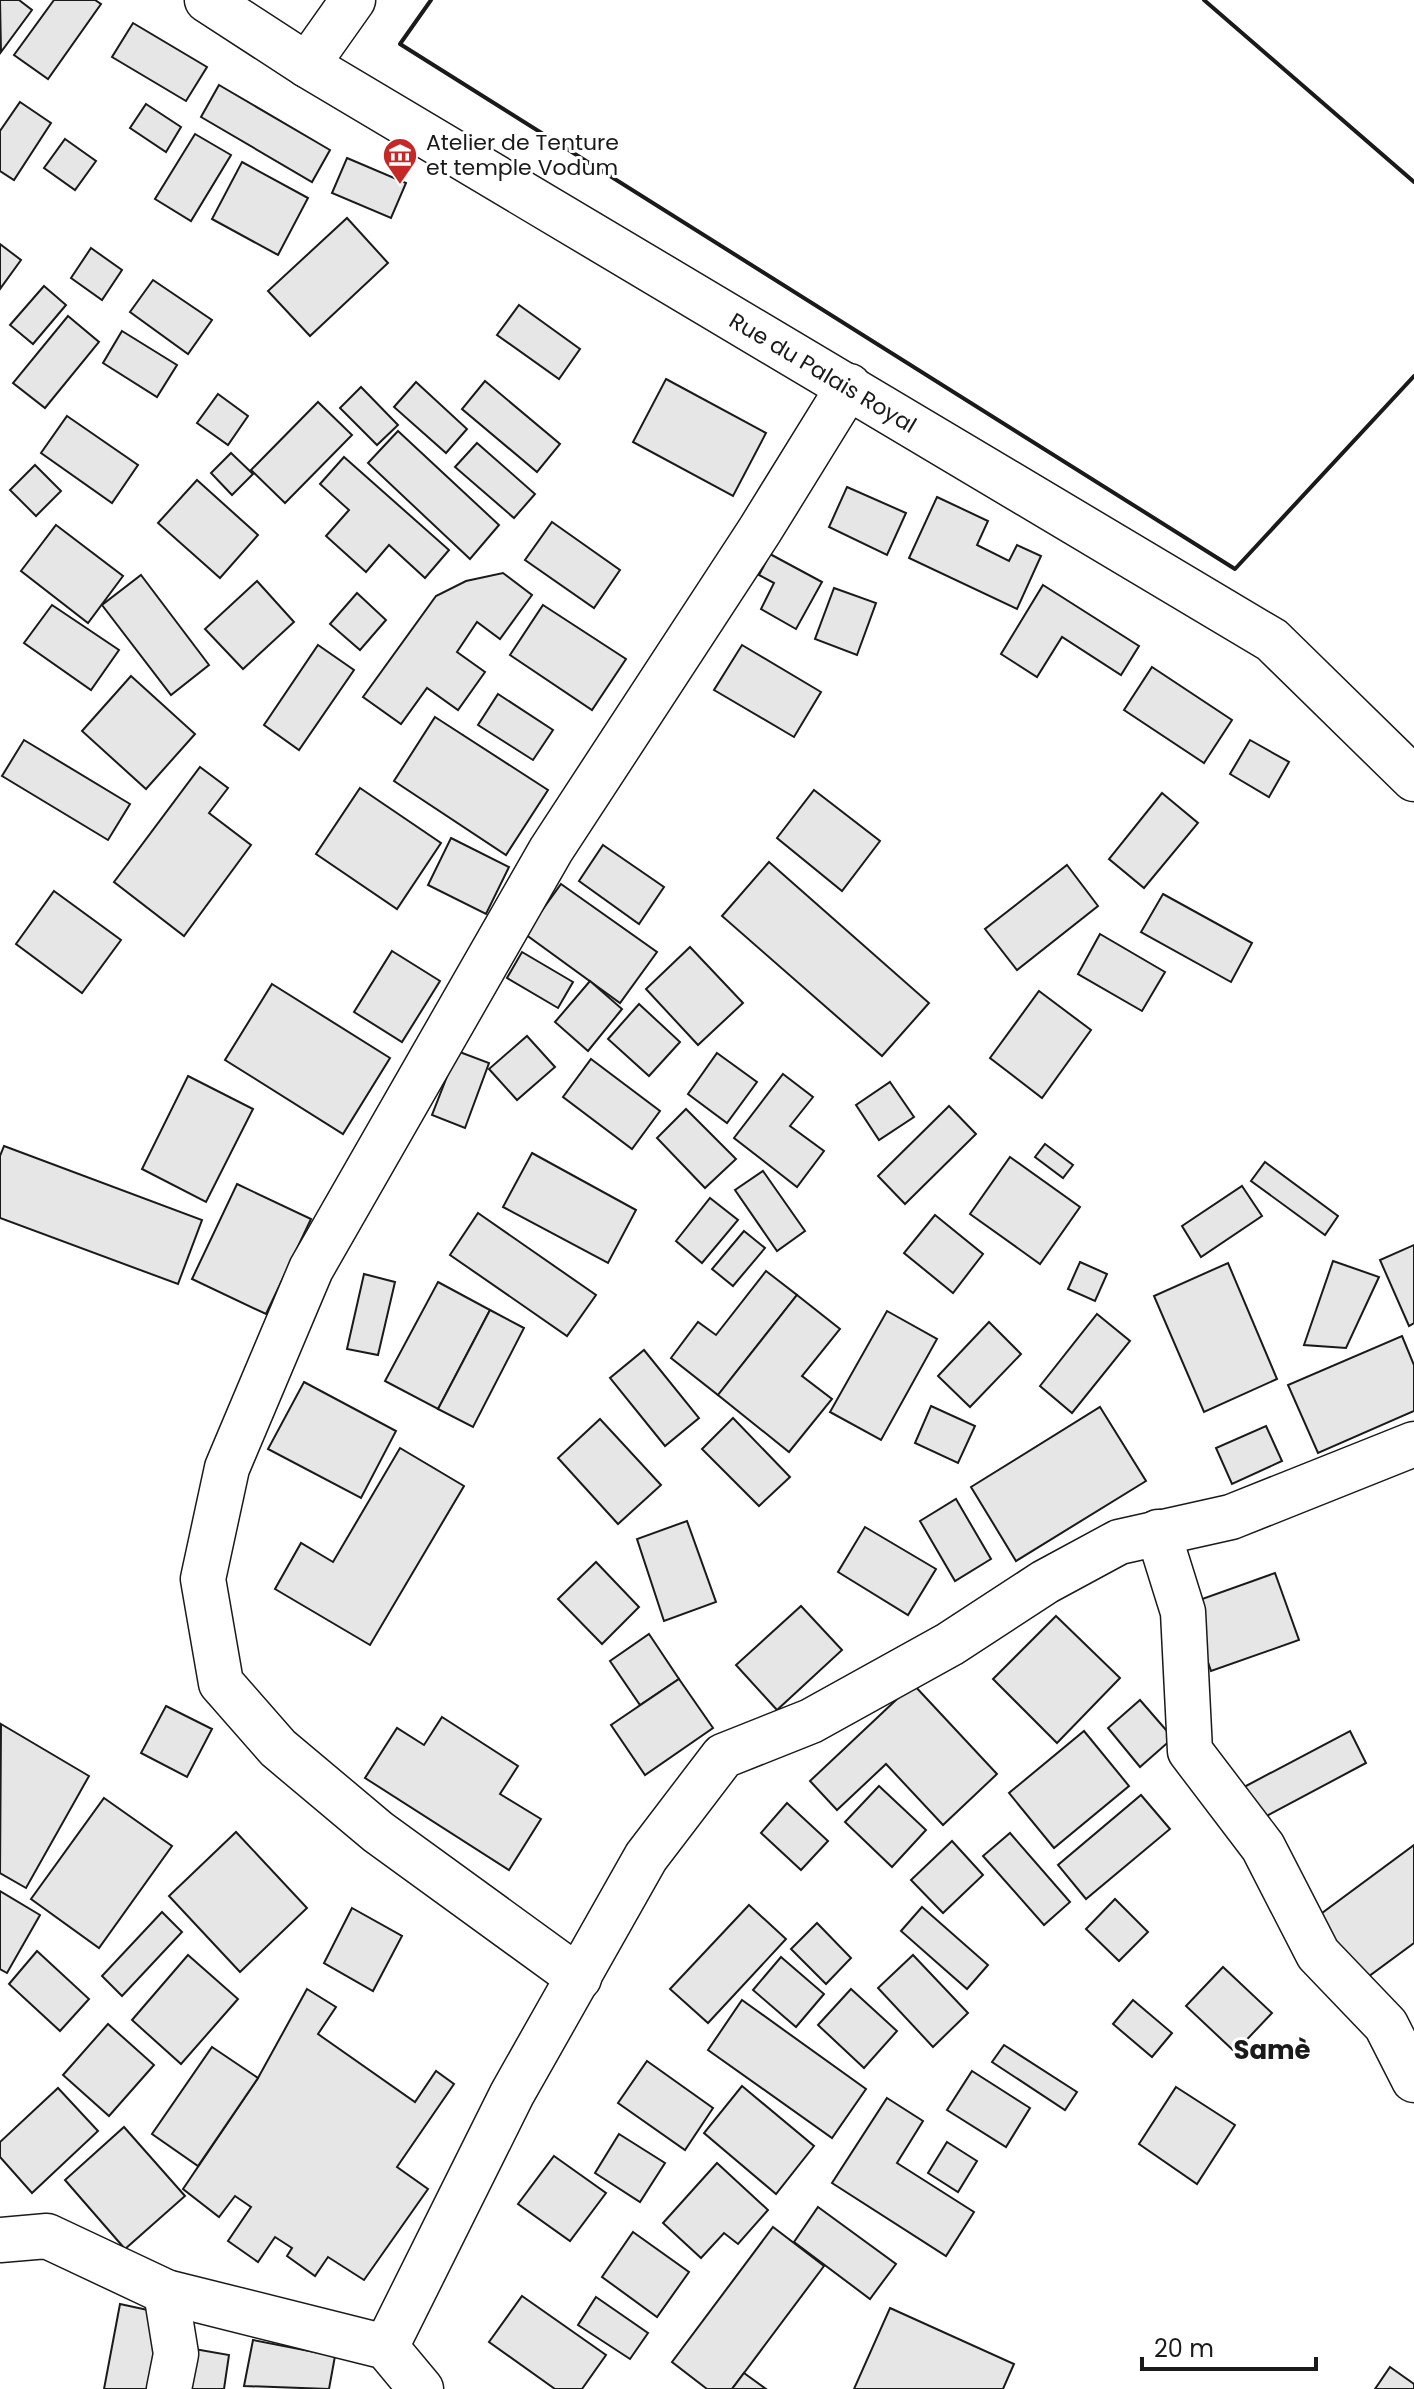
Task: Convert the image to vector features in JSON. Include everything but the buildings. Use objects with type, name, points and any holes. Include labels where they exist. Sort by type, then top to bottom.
[{"type":"street","name":"Rue du Palais Royal","points":[[207,0],[307,65],[1272,640],[1414,779]]},
{"type":"street","points":[[307,65],[353,0]]},
{"type":"street","points":[[579,1978],[378,1832],[278,1748],[221,1683],[203,1579],[227,1468],[311,1269],[551,850],[760,530],[849,386]]},
{"type":"street","points":[[386,2347],[512,2094],[646,1857],[723,1756],[811,1721],[950,1644],[1045,1582],[1119,1542],[1231,1517],[1414,1444]]},
{"type":"street","points":[[1158,1532],[1183,1612],[1190,1751],[1263,1847],[1318,1954],[1386,2025],[1414,2080]]},
{"type":"street","points":[[0,2240],[47,2236],[166,2292],[386,2347],[421,2389]]},
{"type":"street","points":[[166,2292],[176,2354],[169,2389]]},
{"type":"wall","points":[[431,0],[400,44],[1235,569],[1414,376]]},
{"type":"wall","points":[[1204,0],[1414,182]]},
{"type":"place","name":"Atelier de Tenture et temple Vodum","points":[[400,186]]},
{"type":"district","name":"Samè","points":[[1272,2050]]}]
